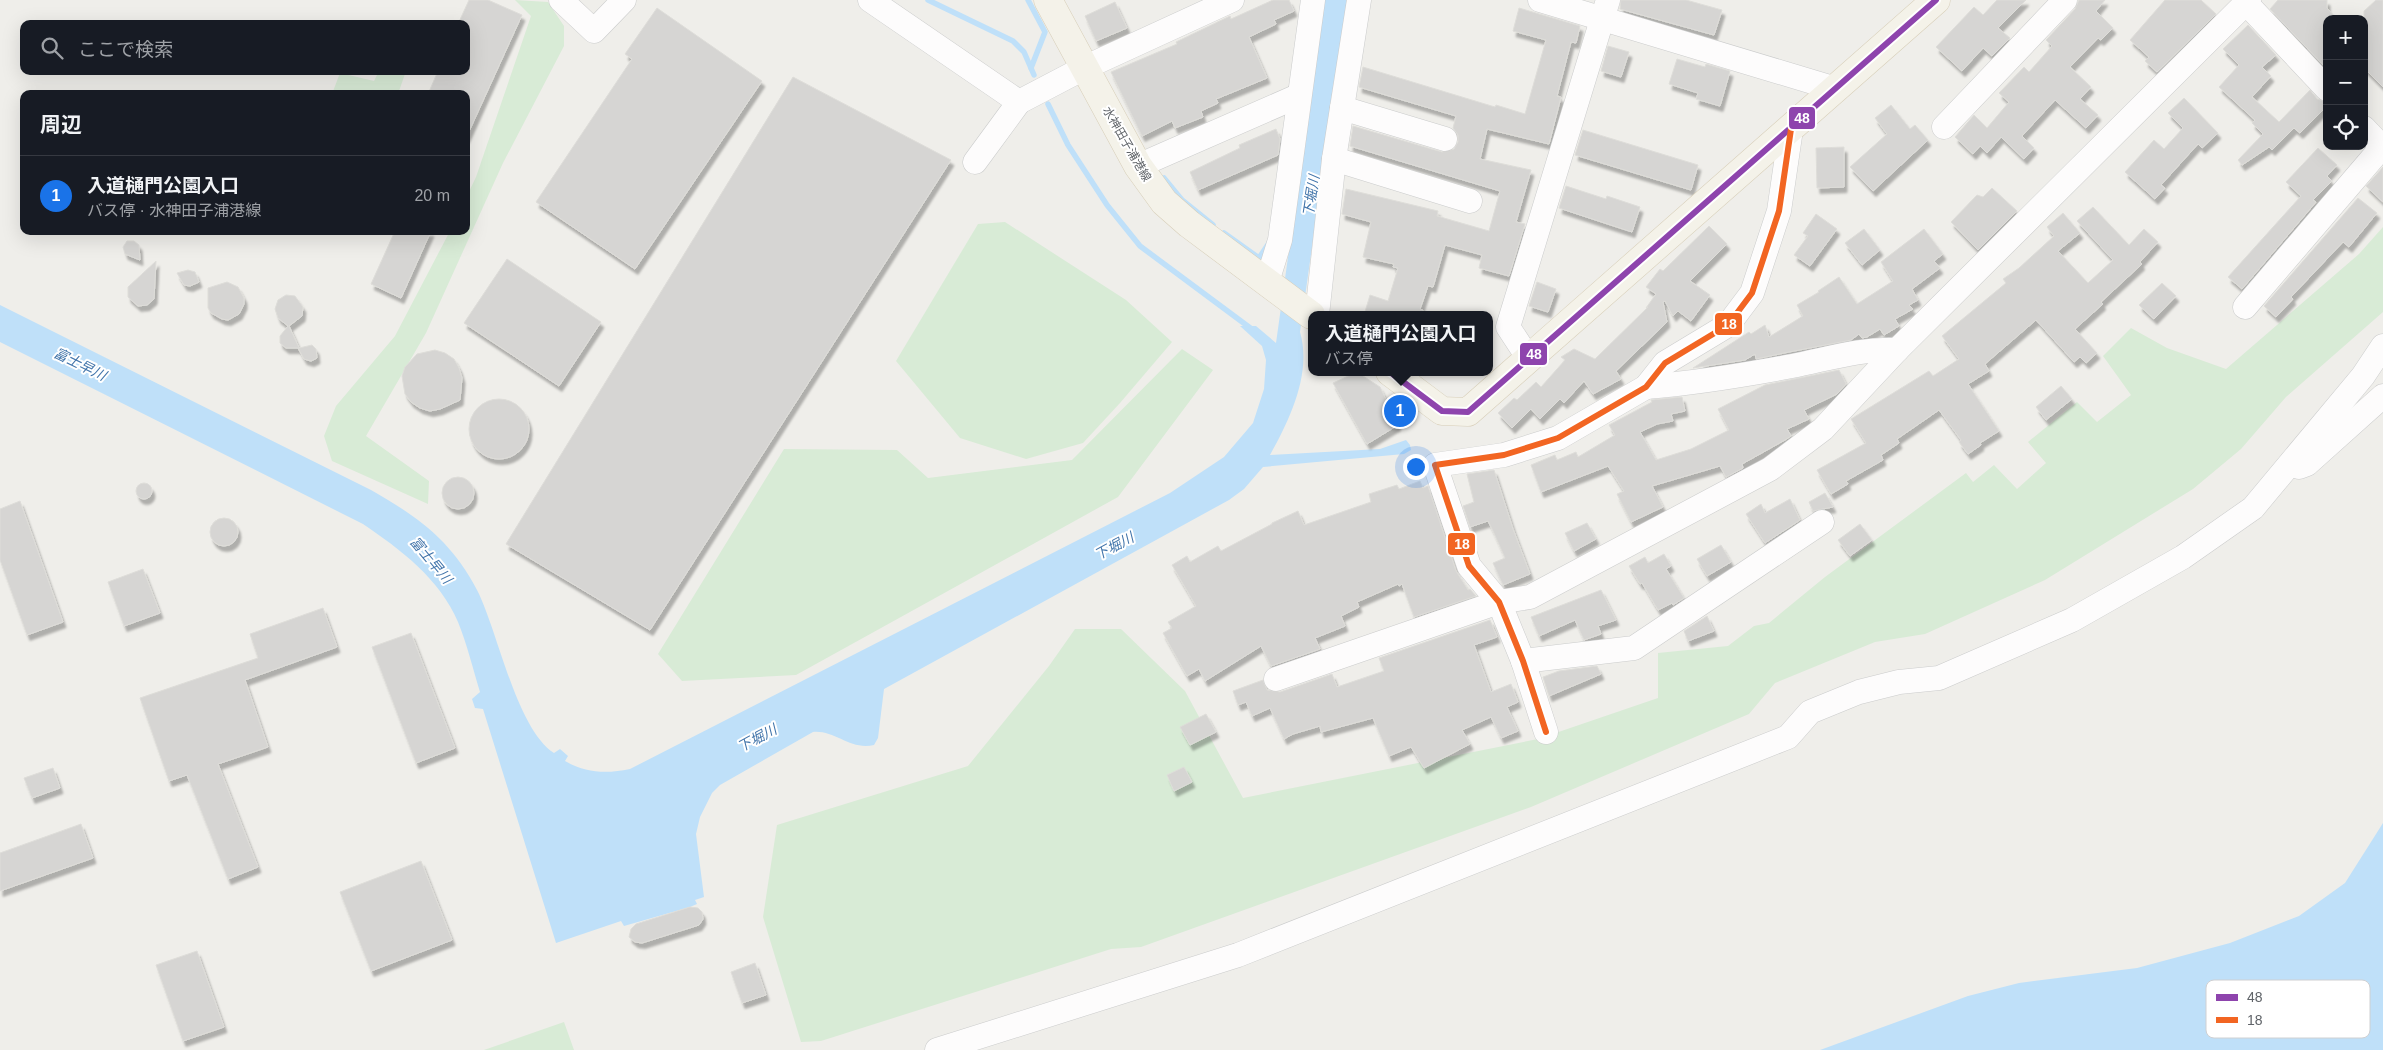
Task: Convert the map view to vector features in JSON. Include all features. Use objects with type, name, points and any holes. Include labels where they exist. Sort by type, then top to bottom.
[{"type":"main road","name":"水神田子浦港線","points":[[1048,0],[1138,166],[1164,202],[1188,224],[1308,311]]},
{"type":"main road","points":[[1395,376],[1442,411],[1468,412],[1936,0]]},
{"type":"street","points":[[561,0],[594,31],[624,0]]},
{"type":"street","points":[[870,0],[1019,102]]},
{"type":"street","points":[[976,162],[1019,102],[1084,68],[1230,0]]},
{"type":"street","points":[[1273,286],[1298,96],[1313,0]]},
{"type":"street","points":[[1312,311],[1359,0]]},
{"type":"street","points":[[1540,0],[1605,9],[1836,89]]},
{"type":"street","points":[[1944,127],[2065,0]]},
{"type":"street","points":[[1276,679],[1499,602],[1530,597],[1770,469],[1823,429],[1897,350],[2247,1],[2323,84]]},
{"type":"street","points":[[1529,359],[1508,326],[1605,9]]},
{"type":"street","points":[[1138,166],[1298,96]]},
{"type":"street","points":[[1342,108],[1444,139]]},
{"type":"street","points":[[1546,732],[1522,661],[1499,602],[1469,566],[1435,465],[1504,455],[1558,438],[1646,387],[1665,363],[1728,325],[1752,293],[1779,211],[1791,129]]},
{"type":"street","points":[[2246,307],[2382,147],[2368,132]]},
{"type":"street","points":[[1334,159],[1470,201]]},
{"type":"street","points":[[937,1050],[1238,954],[1788,737],[1810,712],[1859,692],[1899,682],[1939,678],[2072,620],[2183,557],[2253,508],[2363,376],[2383,346]]},
{"type":"street","points":[[1646,387],[1688,383],[1782,367],[1873,348],[1897,350]]},
{"type":"street","points":[[2283,472],[2307,464],[2383,396]]},
{"type":"street","points":[[1522,661],[1634,648],[1822,522]]},
{"type":"green space","points":[[515,0],[548,2],[564,26],[564,46],[503,163],[426,333],[366,436],[429,481],[428,504],[332,461],[324,436],[336,406],[395,336],[448,235],[470,235],[470,190],[531,16]]},
{"type":"green space","points":[[339,75],[348,75],[374,81],[377,75],[405,75],[399,90],[334,90]]},
{"type":"green space","points":[[1005,222],[1126,300],[1172,342],[1083,443],[1026,459],[960,438],[896,361],[978,224]]},
{"type":"green space","points":[[2383,227],[2383,312],[2286,397],[2241,449],[2193,489],[2045,580],[1925,634],[1875,642],[1775,683],[1749,714],[1531,807],[1141,947],[1111,949],[821,1041],[801,1042],[763,917],[777,825],[968,766],[1049,666],[1075,629],[1121,629],[1185,691],[1243,798],[1538,739],[1658,698],[1658,653],[1728,646],[1754,626],[1769,623],[1825,577],[1966,473],[1973,482],[1994,465],[2017,489],[2046,463],[2028,442],[2077,402],[2097,422],[2131,395],[2103,356],[2131,328],[2167,348],[2226,369],[2359,254]]},
{"type":"green space","points":[[1182,349],[1213,370],[1118,497],[796,675],[682,681],[658,654],[784,449],[897,450],[928,478],[1072,460]]},
{"type":"green space","points":[[564,1022],[574,1050],[484,1050]]},
{"type":"water","points":[[1324,0],[1347,0],[1300,332],[1303,348],[1301,379],[1285,426],[1270,455],[1380,449],[1406,440],[1411,450],[1404,454],[1263,467],[1244,489],[1229,500],[884,689],[878,738],[874,745],[858,745],[829,734],[813,732],[720,785],[712,793],[700,817],[696,834],[704,897],[695,900],[697,904],[690,907],[624,926],[621,921],[556,943],[483,709],[475,708],[472,699],[480,692],[461,630],[441,592],[418,566],[363,524],[0,342],[0,305],[371,490],[418,520],[432,531],[456,557],[477,590],[518,701],[529,723],[541,740],[554,753],[560,749],[568,756],[565,761],[581,768],[604,772],[630,769],[1170,493],[1224,457],[1253,423],[1264,389],[1266,360],[1262,346],[1240,326],[1256,326],[1276,343]]},
{"type":"water","points":[[2383,823],[2383,1050],[1820,1050],[1968,996],[2019,983],[2137,968],[2230,943],[2299,916],[2345,883]]},
{"type":"building","points":[[469,0],[488,0],[522,15],[470,129],[470,90],[430,90],[436,75],[470,75],[470,20],[460,20]]},
{"type":"building","points":[[1273,0],[1289,0],[1294,11],[1274,20],[1276,24],[1249,37],[1267,78],[1216,99],[1218,103],[1201,111],[1203,117],[1175,128],[1172,121],[1142,136],[1111,72],[1177,44],[1176,42],[1230,16],[1231,19]]},
{"type":"building","points":[[1621,0],[1686,0],[1722,10],[1714,35],[1620,9]]},
{"type":"building","points":[[1997,0],[2026,0],[1998,28],[2010,38],[1992,56],[1983,48],[1962,71],[1936,47],[1974,7],[1983,15]]},
{"type":"building","points":[[2079,0],[2105,0],[2096,11],[2113,28],[2101,40],[2098,38],[2070,67],[2091,87],[2080,99],[2098,115],[2086,128],[2055,100],[2022,136],[2034,148],[2024,159],[2001,137],[1987,153],[1980,146],[1973,154],[1955,137],[1974,115],[1987,128],[2009,102],[1999,93],[2024,67],[2029,72],[2052,46],[2046,40],[2075,9]]},
{"type":"building","points":[[2165,0],[2201,0],[2216,14],[2157,72],[2145,61],[2149,57],[2130,40]]},
{"type":"building","points":[[2278,0],[2327,0],[2327,8],[2333,15],[2323,15],[2323,65],[2270,9]]},
{"type":"building","points":[[2376,0],[2383,0],[2383,87],[2368,72],[2368,15],[2364,15],[2364,11]]},
{"type":"building","points":[[1115,2],[1127,28],[1096,41],[1085,16]]},
{"type":"building","points":[[657,8],[762,81],[635,269],[536,202],[632,59],[625,54]]},
{"type":"building","points":[[1519,8],[1580,26],[1576,43],[1571,42],[1557,96],[1561,97],[1549,144],[1487,129],[1480,159],[1531,170],[1516,222],[1525,224],[1509,276],[1479,268],[1482,255],[1445,245],[1433,287],[1428,286],[1420,309],[1423,311],[1365,311],[1370,295],[1388,301],[1398,268],[1393,267],[1394,264],[1363,257],[1371,222],[1342,214],[1346,189],[1438,211],[1437,216],[1489,231],[1500,191],[1350,146],[1353,126],[1442,152],[1454,149],[1458,142],[1458,135],[1453,128],[1456,116],[1359,87],[1363,67],[1495,107],[1496,105],[1525,114],[1546,40],[1513,31]]},
{"type":"building","points":[[2248,25],[2276,55],[2262,67],[2271,76],[2252,97],[2279,122],[2310,90],[2317,99],[2323,101],[2323,110],[2300,133],[2294,128],[2272,150],[2269,147],[2242,165],[2238,160],[2263,134],[2252,123],[2255,120],[2219,87],[2239,65],[2223,49]]},
{"type":"building","points":[[1608,46],[1629,52],[1621,77],[1601,71]]},
{"type":"building","points":[[1677,59],[1705,67],[1706,64],[1730,71],[1720,106],[1696,99],[1698,93],[1669,84]]},
{"type":"building","points":[[793,77],[951,160],[650,630],[506,544]]},
{"type":"building","points":[[2184,98],[2218,133],[2202,148],[2198,144],[2161,185],[2165,188],[2155,199],[2125,172],[2154,140],[2164,149],[2183,128],[2168,113]]},
{"type":"building","points":[[1891,105],[1910,129],[1915,125],[1928,140],[1873,191],[1850,167],[1887,134],[1875,118]]},
{"type":"building","points":[[1276,129],[1280,139],[1278,155],[1198,190],[1190,172],[1240,148],[1239,145]]},
{"type":"building","points":[[1583,130],[1698,165],[1691,190],[1575,155]]},
{"type":"building","points":[[1844,147],[1844,187],[1817,188],[1816,148]]},
{"type":"building","points":[[2318,148],[2337,165],[2327,176],[2332,181],[2313,200],[2316,202],[2242,289],[2228,277],[2301,196],[2286,182]]},
{"type":"building","points":[[2383,167],[2383,202],[2366,186]]},
{"type":"building","points":[[1566,186],[1606,199],[1607,196],[1640,207],[1632,232],[1559,208]]},
{"type":"building","points":[[1992,188],[2017,211],[1978,250],[1951,222],[1977,195],[1983,197]]},
{"type":"building","points":[[2358,198],[2377,213],[2349,247],[2343,242],[2291,297],[2293,299],[2276,317],[2264,306]]},
{"type":"building","points":[[2093,207],[2129,245],[2144,229],[2158,242],[2140,262],[2142,264],[2101,302],[2103,304],[2075,329],[2097,353],[2086,363],[2080,357],[2074,362],[2036,320],[1985,364],[1989,371],[1968,384],[1999,431],[1980,443],[1981,445],[1968,454],[1959,442],[1961,440],[1939,410],[1897,439],[1899,443],[1881,455],[1883,460],[1846,481],[1848,484],[1831,494],[1817,470],[1866,443],[1851,419],[1929,371],[1933,376],[1959,359],[1942,336],[2006,283],[2003,279],[2019,268],[2054,236],[2047,227],[2063,213],[2080,233],[2058,251],[2088,283],[2113,260],[2077,221]]},
{"type":"building","points":[[1816,214],[1837,229],[1810,266],[1794,255],[1808,236],[1803,233]]},
{"type":"building","points":[[1709,226],[1727,244],[1690,281],[1710,295],[1691,321],[1678,311],[1673,316],[1665,301],[1663,302],[1667,322],[1616,371],[1621,379],[1593,394],[1584,381],[1564,403],[1560,399],[1540,419],[1531,409],[1512,428],[1498,413],[1514,398],[1517,400],[1536,382],[1541,387],[1565,360],[1561,357],[1574,349],[1595,359],[1648,307],[1646,308],[1656,294],[1646,287],[1660,269],[1663,271]]},
{"type":"building","points":[[1864,229],[1880,250],[1862,265],[1845,243]]},
{"type":"building","points":[[1924,229],[1943,254],[1934,261],[1940,268],[1912,289],[1918,300],[1909,305],[1913,309],[1895,319],[1899,326],[1884,335],[1880,329],[1867,337],[1862,338],[1859,334],[1851,340],[1756,359],[1755,354],[1745,360],[1693,368],[1749,332],[1751,334],[1765,325],[1769,337],[1803,316],[1797,305],[1839,277],[1857,304],[1893,281],[1881,262]]},
{"type":"building","points":[[393,235],[429,235],[401,298],[371,284]]},
{"type":"building","points":[[127,241],[134,241],[139,245],[140,260],[125,254],[123,247]]},
{"type":"building","points":[[507,259],[601,322],[559,386],[464,323]]},
{"type":"building","points":[[156,261],[154,299],[147,305],[138,306],[128,297],[128,287]]},
{"type":"building","points":[[188,270],[195,272],[199,282],[190,286],[184,285],[177,273]]},
{"type":"building","points":[[227,282],[238,287],[244,298],[244,304],[239,314],[228,320],[211,313],[208,308],[208,288]]},
{"type":"building","points":[[1537,282],[1556,289],[1548,312],[1529,306]]},
{"type":"building","points":[[2162,283],[2176,296],[2154,319],[2139,305]]},
{"type":"building","points":[[286,295],[295,296],[303,307],[302,316],[289,326],[299,348],[312,345],[316,349],[317,358],[311,361],[304,359],[298,348],[286,348],[280,343],[280,336],[288,326],[278,318],[275,309],[278,300]]},
{"type":"building","points":[[435,350],[445,353],[454,359],[462,378],[460,400],[440,409],[430,411],[420,408],[411,402],[405,394],[402,376],[405,367],[417,354]]},
{"type":"building","points":[[1839,370],[1846,384],[1837,394],[1804,410],[1809,419],[1787,429],[1791,436],[1742,464],[1743,468],[1726,477],[1720,466],[1652,486],[1663,507],[1631,522],[1617,494],[1624,491],[1608,466],[1541,492],[1531,465],[1555,455],[1557,460],[1576,452],[1578,457],[1615,435],[1609,425],[1652,402],[1651,400],[1682,397],[1685,411],[1671,414],[1673,421],[1657,424],[1640,432],[1656,460],[1691,449],[1729,430],[1718,409],[1765,385]]},
{"type":"building","points":[[1348,376],[1363,376],[1380,387],[1398,425],[1367,444],[1333,383]]},
{"type":"building","points":[[2061,386],[2072,399],[2046,420],[2036,407]]},
{"type":"building","points":[[499,399],[516,404],[524,412],[529,429],[524,446],[516,454],[499,459],[482,454],[474,446],[469,429],[474,412],[482,404]]},
{"type":"building","points":[[1494,470],[1530,574],[1503,585],[1493,563],[1505,558],[1488,521],[1470,527],[1463,506],[1474,502],[1467,474]]},
{"type":"building","points":[[458,477],[464,478],[469,482],[473,487],[473,499],[469,504],[464,508],[458,509],[452,508],[447,504],[443,499],[442,493],[443,487],[447,482],[452,478]]},
{"type":"building","points":[[1420,481],[1423,488],[1428,486],[1456,571],[1468,590],[1470,589],[1476,596],[1414,617],[1402,584],[1399,586],[1398,584],[1357,602],[1359,607],[1341,616],[1345,626],[1315,638],[1320,649],[1271,666],[1261,646],[1205,681],[1199,669],[1187,676],[1163,633],[1172,628],[1168,622],[1196,606],[1172,565],[1187,556],[1190,562],[1218,546],[1221,551],[1298,511],[1304,525],[1371,502],[1369,494],[1397,485],[1399,489]]},
{"type":"building","points":[[144,483],[150,485],[152,491],[150,497],[144,499],[138,497],[136,491],[138,485]]},
{"type":"building","points":[[1825,493],[1833,507],[1813,511],[1809,502]]},
{"type":"building","points":[[1790,499],[1800,520],[1765,543],[1746,514],[1761,504],[1765,513]]},
{"type":"building","points":[[20,501],[63,622],[27,635],[0,560],[0,509]]},
{"type":"building","points":[[224,518],[234,522],[238,532],[234,542],[224,546],[214,542],[210,532],[214,522]]},
{"type":"building","points":[[1587,523],[1596,539],[1574,551],[1565,533]]},
{"type":"building","points":[[1860,524],[1872,540],[1850,556],[1838,540]]},
{"type":"building","points":[[1721,545],[1731,562],[1707,576],[1697,559]]},
{"type":"building","points":[[1664,554],[1671,566],[1666,569],[1684,598],[1673,605],[1672,603],[1658,610],[1629,566],[1645,557],[1648,563]]},
{"type":"building","points":[[143,569],[160,613],[124,626],[108,582]]},
{"type":"building","points":[[1601,590],[1616,620],[1598,626],[1601,634],[1584,640],[1575,620],[1539,636],[1531,617]]},
{"type":"building","points":[[323,608],[337,647],[245,680],[268,747],[218,764],[258,867],[228,879],[187,775],[169,781],[140,698],[258,658],[250,634]]},
{"type":"building","points":[[1707,616],[1714,631],[1688,641],[1684,631]]},
{"type":"building","points":[[1490,620],[1497,637],[1474,645],[1491,692],[1511,684],[1518,702],[1507,707],[1518,731],[1501,738],[1491,717],[1462,730],[1470,744],[1424,768],[1411,747],[1389,756],[1373,718],[1321,732],[1320,726],[1293,734],[1284,739],[1270,708],[1252,716],[1246,702],[1238,705],[1233,691],[1263,680],[1267,690],[1280,692],[1332,674],[1337,687],[1384,671],[1379,658]]},
{"type":"building","points":[[411,633],[455,748],[416,763],[372,647]]},
{"type":"building","points":[[1597,666],[1601,674],[1549,696],[1543,677],[1559,671]]},
{"type":"building","points":[[1206,714],[1216,732],[1190,745],[1180,727]]},
{"type":"building","points":[[1184,767],[1192,782],[1174,791],[1167,775]]},
{"type":"building","points":[[53,768],[60,788],[32,798],[24,778]]},
{"type":"building","points":[[81,824],[93,858],[0,891],[0,853]]},
{"type":"building","points":[[421,861],[452,940],[371,971],[340,892]]},
{"type":"building","points":[[690,907],[698,908],[702,912],[703,919],[699,925],[642,943],[635,942],[629,937],[631,929],[636,924]]},
{"type":"building","points":[[197,951],[224,1027],[183,1041],[156,965]]},
{"type":"building","points":[[755,963],[766,995],[742,1003],[731,972]]},
{"type":"waterway","points":[[928,0],[1013,41],[1024,52],[1034,75]]},
{"type":"waterway","points":[[1028,0],[1045,32],[1031,68]]},
{"type":"waterway","points":[[1048,104],[1068,145],[1107,205],[1140,246],[1253,330]]},
{"type":"waterway","points":[[1164,178],[1182,200],[1213,225]]},
{"type":"waterway","points":[[1224,233],[1259,258],[1269,243]]},
{"type":"transit line","name":"48","points":[[1395,376],[1442,411],[1468,412],[1936,0]]},
{"type":"transit line","name":"18","points":[[1546,732],[1523,661],[1499,602],[1469,566],[1435,465],[1504,455],[1558,438],[1646,387],[1665,363],[1728,325],[1752,293],[1779,211],[1791,129]]},
{"type":"place","name":"入道樋門公園入口","points":[[1400,411]]},
{"type":"water label","name":"下堀川","points":[[1311,196]]},
{"type":"water label","name":"富士早川","points":[[80,364]]},
{"type":"water label","name":"下堀川","points":[[1114,546]]},
{"type":"water label","name":"富士早川","points":[[431,560]]},
{"type":"water label","name":"下堀川","points":[[757,738]]}]
